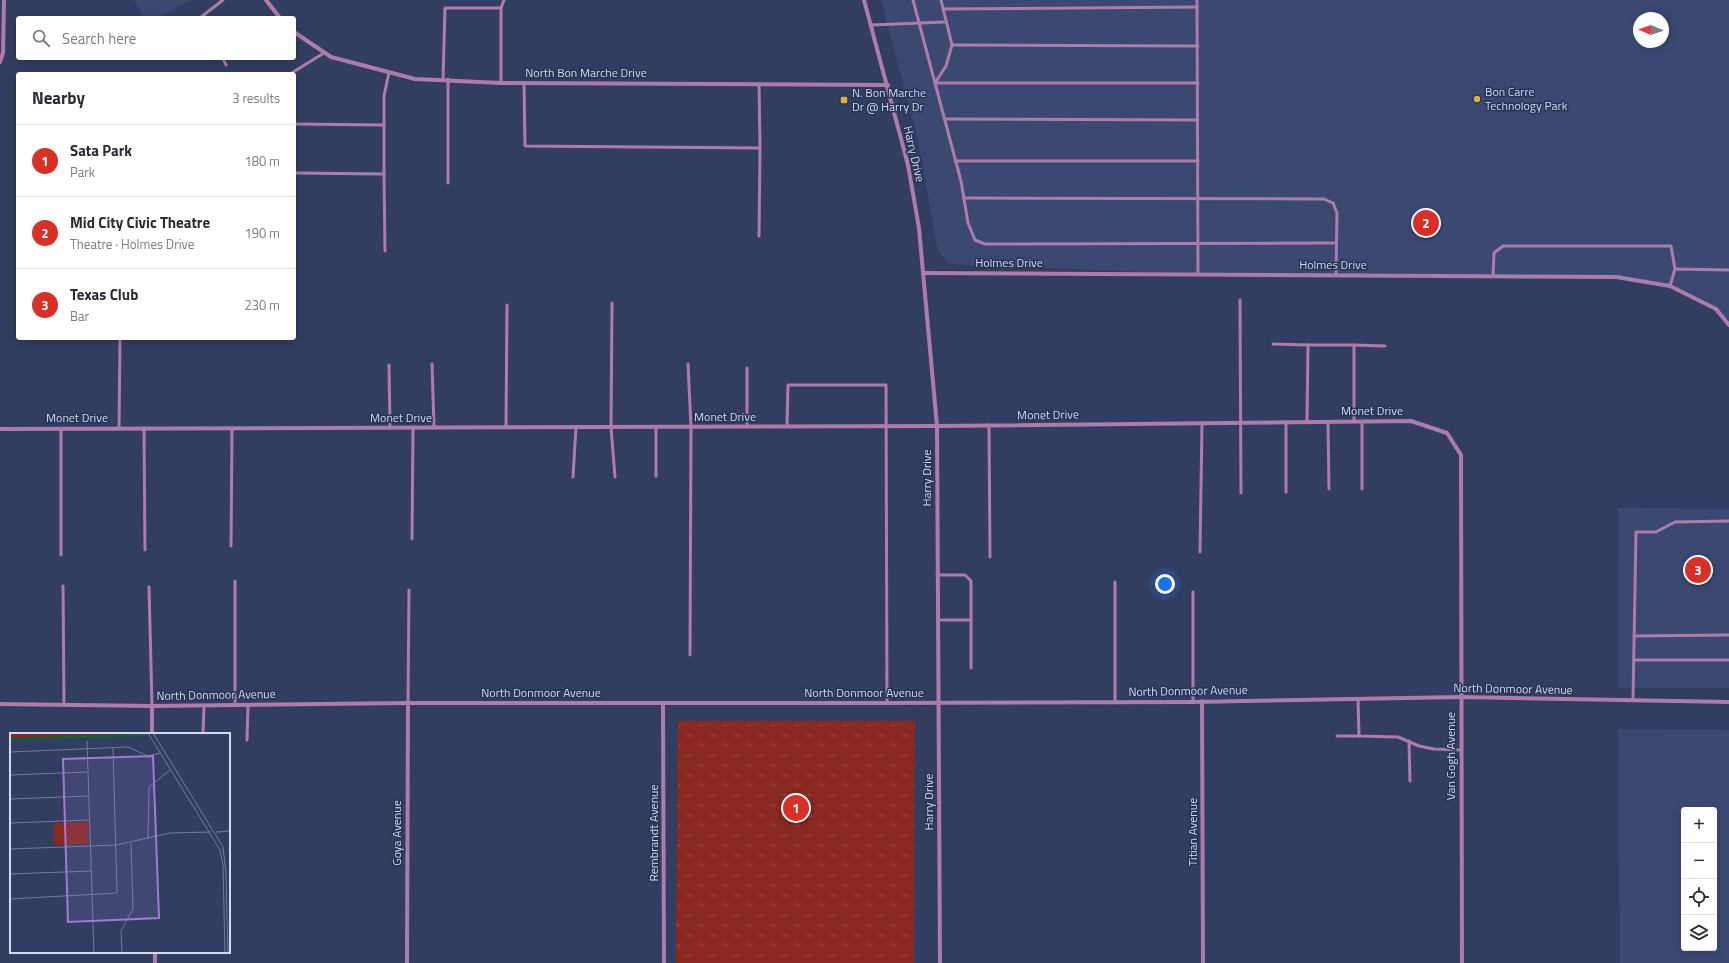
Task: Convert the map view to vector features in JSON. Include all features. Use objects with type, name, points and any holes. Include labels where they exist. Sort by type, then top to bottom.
[{"type":"street","points":[[0,62],[3,53],[4,0]]},
{"type":"street","points":[[266,0],[278,16]]},
{"type":"street","name":"Harry Drive","points":[[864,0],[888,84],[908,165],[919,228],[937,426],[940,963]]},
{"type":"street","name":"North Bon Marche Drive","points":[[296,33],[331,57],[415,79],[445,79],[500,83],[888,84]]},
{"type":"street","name":"Holmes Drive","points":[[923,273],[1616,277],[1670,286],[1716,309],[1729,325]]},
{"type":"street","name":"Monet Drive","points":[[0,429],[937,426],[1411,421],[1447,433]]},
{"type":"street","name":"Van Gogh Avenue","points":[[1447,433],[1460,456],[1462,963]]},
{"type":"street","name":"North Donmoor Avenue","points":[[0,704],[152,706],[408,703],[663,704],[1193,702],[1461,698],[1729,702]]},
{"type":"street","name":"Titian Avenue","points":[[1202,701],[1203,963]]},
{"type":"street","name":"Goya Avenue","points":[[407,963],[408,703]]},
{"type":"street","name":"Rembrandt Avenue","points":[[663,704],[664,963]]},
{"type":"street","points":[[152,706],[152,733]]},
{"type":"lane","points":[[202,16],[223,0]]},
{"type":"lane","points":[[500,83],[501,8],[504,0]]},
{"type":"lane","points":[[913,0],[955,161],[964,198],[968,223],[975,240],[985,244],[1336,243]]},
{"type":"lane","points":[[935,84],[946,66],[952,45],[945,22],[941,0]]},
{"type":"lane","points":[[1197,0],[1198,274]]},
{"type":"lane","points":[[943,9],[1197,7]]},
{"type":"lane","points":[[448,183],[445,79],[445,8],[501,8]]},
{"type":"lane","points":[[871,25],[945,22]]},
{"type":"lane","points":[[952,45],[1198,46]]},
{"type":"lane","points":[[293,72],[324,52]]},
{"type":"lane","points":[[224,60],[226,65]]},
{"type":"lane","points":[[385,251],[384,96],[389,72]]},
{"type":"lane","points":[[524,83],[525,146],[760,148]]},
{"type":"lane","points":[[935,84],[1198,83]]},
{"type":"lane","points":[[759,84],[759,236]]},
{"type":"lane","points":[[944,119],[1198,120]]},
{"type":"lane","points":[[296,124],[384,125]]},
{"type":"lane","points":[[955,161],[1198,161]]},
{"type":"lane","points":[[296,173],[384,174]]},
{"type":"lane","points":[[964,198],[1198,200],[1324,199],[1333,203],[1337,213],[1336,275]]},
{"type":"lane","points":[[1493,276],[1494,253],[1502,246],[1671,246],[1675,269],[1670,286]]},
{"type":"lane","points":[[1675,269],[1729,270]]},
{"type":"lane","points":[[1240,300],[1241,493]]},
{"type":"lane","points":[[612,303],[611,427],[615,477]]},
{"type":"lane","points":[[506,427],[507,305]]},
{"type":"lane","points":[[119,428],[120,340]]},
{"type":"lane","points":[[1273,344],[1385,346]]},
{"type":"lane","points":[[1307,422],[1308,345]]},
{"type":"lane","points":[[1354,345],[1354,422]]},
{"type":"lane","points":[[432,364],[434,428]]},
{"type":"lane","points":[[688,364],[691,427],[690,656]]},
{"type":"lane","points":[[389,365],[390,428]]},
{"type":"lane","points":[[747,368],[747,426]]},
{"type":"lane","points":[[787,426],[788,385],[886,385],[887,703]]},
{"type":"lane","points":[[1286,422],[1286,492]]},
{"type":"lane","points":[[1328,422],[1329,489]]},
{"type":"lane","points":[[1362,422],[1362,490]]},
{"type":"lane","points":[[1200,552],[1202,423]]},
{"type":"lane","points":[[989,425],[990,556]]},
{"type":"lane","points":[[412,539],[413,427]]},
{"type":"lane","points":[[574,477],[576,427]]},
{"type":"lane","points":[[656,427],[656,476]]},
{"type":"lane","points":[[144,428],[145,550]]},
{"type":"lane","points":[[232,428],[232,546]]},
{"type":"lane","points":[[61,429],[61,555]]},
{"type":"lane","points":[[1633,700],[1636,532],[1656,532],[1675,522],[1729,521]]},
{"type":"lane","points":[[937,575],[964,575],[971,581],[971,668]]},
{"type":"lane","points":[[235,581],[235,705]]},
{"type":"lane","points":[[1115,582],[1115,702]]},
{"type":"lane","points":[[63,586],[64,705]]},
{"type":"lane","points":[[149,587],[152,706]]},
{"type":"lane","points":[[408,590],[408,703]]},
{"type":"lane","points":[[1193,592],[1193,702]]},
{"type":"lane","points":[[938,620],[971,620]]},
{"type":"lane","points":[[1634,636],[1729,635]]},
{"type":"lane","points":[[1634,660],[1729,660]]},
{"type":"lane","points":[[1358,699],[1359,736]]},
{"type":"lane","points":[[203,733],[204,705]]},
{"type":"lane","points":[[248,705],[248,740]]},
{"type":"lane","points":[[1337,736],[1398,737],[1434,749],[1461,750]]},
{"type":"lane","points":[[1409,741],[1410,781]]},
{"type":"shaded area","points":[[134,0],[190,0],[162,16],[144,16]]},
{"type":"shaded area","points":[[881,0],[1729,0],[1729,321],[1716,309],[1670,286],[1616,277],[1198,274],[950,264],[938,251],[917,135]]},
{"type":"shaded area","points":[[1618,508],[1729,509],[1729,688],[1619,688]]},
{"type":"shaded area","points":[[1618,729],[1729,730],[1729,963],[1620,963]]},
{"type":"green space","points":[[678,721],[915,721],[914,963],[676,963]]},
{"type":"place","name":"Bon Carre Technology Park","points":[[1477,99]]},
{"type":"place","name":"N. Bon Marche Dr @ Harry Dr","points":[[844,100]]},
{"type":"place","name":"Mid City Civic Theatre","points":[[1426,223]]},
{"type":"place","name":"Texas Club","points":[[1698,570]]},
{"type":"place","name":"Sata Park","points":[[796,808]]}]
